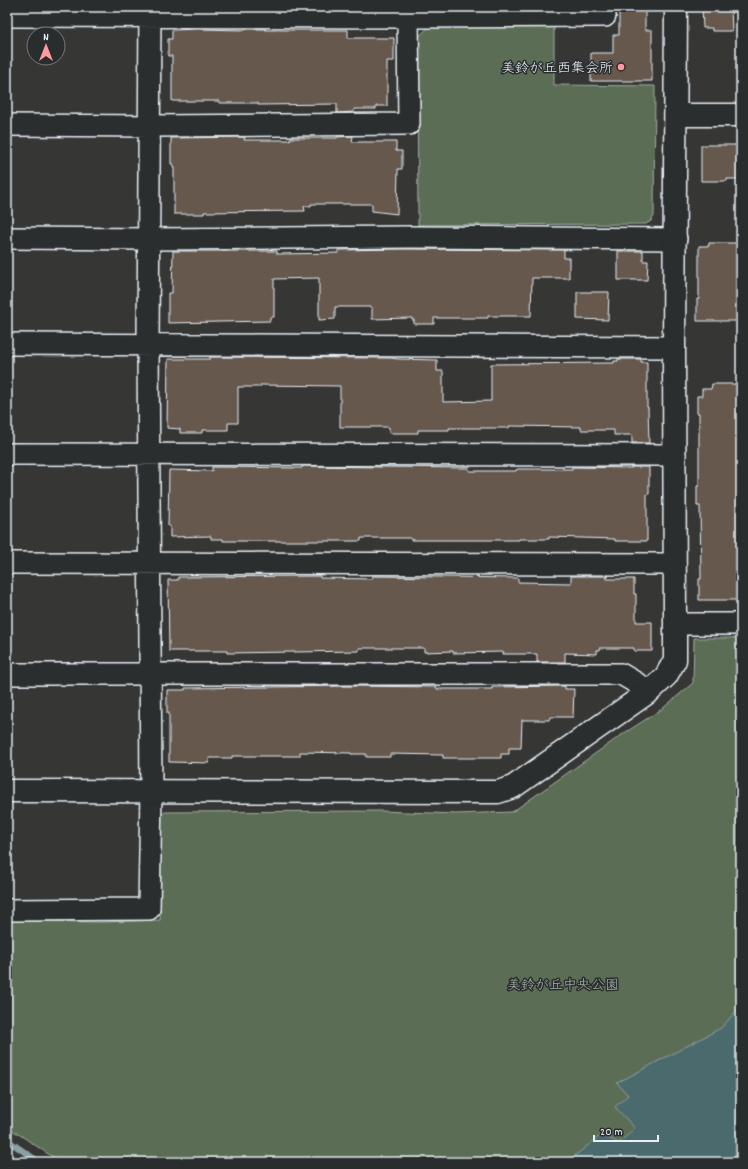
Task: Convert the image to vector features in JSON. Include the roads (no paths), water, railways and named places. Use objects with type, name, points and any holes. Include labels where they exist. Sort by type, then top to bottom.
[{"type":"street","points":[[7,16],[150,12],[408,17],[605,16],[605,7]]},
{"type":"street","points":[[7,791],[498,792],[512,787],[650,691],[666,676],[675,660],[676,624],[674,347],[676,238],[676,7]]},
{"type":"street","points":[[7,910],[149,909],[151,792],[149,673],[150,454],[148,345],[151,126],[150,12]]},
{"type":"street","points":[[7,125],[151,126],[409,124],[408,17]]},
{"type":"street","points":[[676,115],[741,115]]},
{"type":"street","points":[[7,238],[676,238]]},
{"type":"street","points":[[7,344],[674,347]]},
{"type":"street","points":[[7,454],[675,455]]},
{"type":"street","points":[[7,563],[150,562],[675,564]]},
{"type":"street","points":[[676,624],[741,624]]},
{"type":"street","points":[[7,674],[621,674],[650,691]]},
{"type":"water","points":[[741,1006],[741,1162],[567,1162],[601,1135],[619,1143],[635,1128],[615,1107],[628,1095],[617,1083],[721,1028]]},
{"type":"waterway","points":[[7,1140],[39,1162]]},
{"type":"place","name":"美鈴が丘西集会所","points":[[621,67]]},
{"type":"park label","name":"美鈴が丘中央公園","points":[[563,984]]}]
